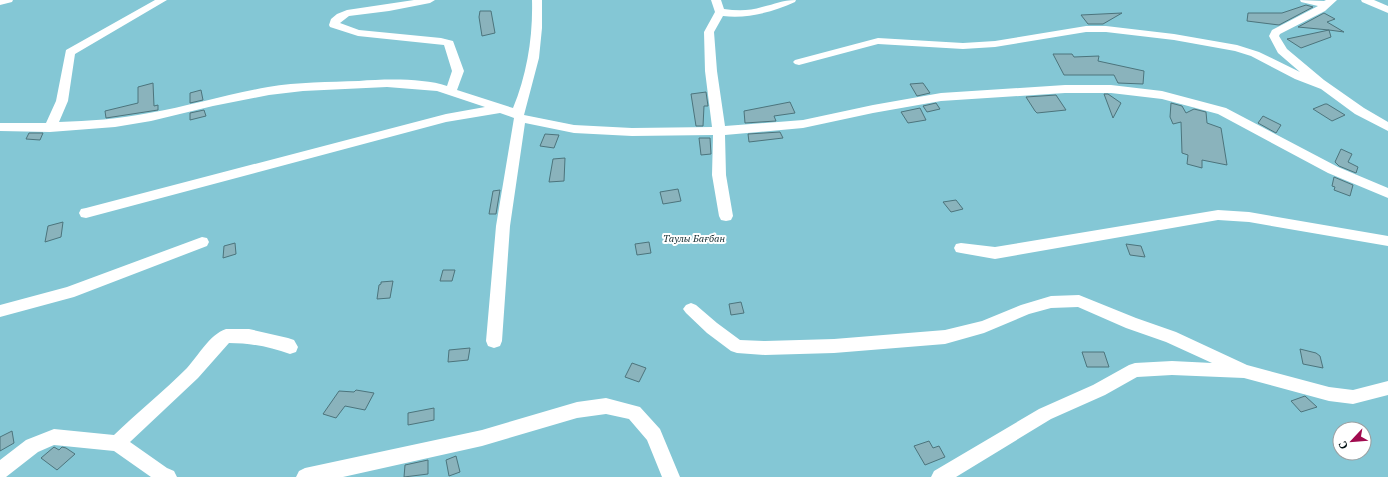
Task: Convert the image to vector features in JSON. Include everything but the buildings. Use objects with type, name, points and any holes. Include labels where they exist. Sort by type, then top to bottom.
[{"type":"street","points":[[0,2],[8,0]]},
{"type":"street","points":[[50,128],[62,101],[68,76],[70,52],[112,30],[162,0]]},
{"type":"street","points":[[430,0],[389,8],[347,13],[335,21],[334,25],[358,33],[449,43],[458,71],[451,91]]},
{"type":"street","points":[[494,341],[503,226],[518,116],[530,72],[538,28],[537,0]]},
{"type":"street","points":[[716,0],[720,12],[708,32],[711,71],[719,131],[719,175],[726,216]]},
{"type":"street","points":[[720,12],[734,15],[753,12],[771,8],[791,0]]},
{"type":"street","points":[[1305,0],[1329,2]]},
{"type":"street","points":[[1366,0],[1388,10]]},
{"type":"street","points":[[1329,2],[1295,23],[1276,32],[1274,36],[1282,51],[1324,86],[1348,105],[1368,118],[1388,127]]},
{"type":"street","points":[[799,62],[878,41],[963,46],[994,44],[1086,29],[1106,29],[1174,36],[1236,48],[1255,54],[1299,76],[1324,86]]},
{"type":"street","points":[[0,127],[50,128],[115,123],[151,117],[213,102],[269,91],[303,87],[387,83],[438,87],[488,105],[505,109],[518,116],[574,129],[632,132],[719,131],[803,124],[873,109],[941,97],[1065,89],[1111,89],[1162,96],[1222,112],[1333,170],[1388,193]]},
{"type":"street","points":[[86,213],[446,118],[476,112],[505,109]]},
{"type":"street","points":[[961,248],[995,253],[1218,215],[1249,217],[1388,242]]},
{"type":"street","points":[[0,311],[69,293],[202,242]]},
{"type":"street","points":[[691,309],[712,328],[737,346],[765,348],[834,346],[945,337],[984,327],[1026,309],[1044,304],[1078,301],[1131,323],[1171,337],[1216,357],[1244,372]]},
{"type":"street","points":[[117,442],[192,374],[215,346],[226,336],[249,336],[288,345],[290,347]]},
{"type":"street","points":[[940,477],[1045,414],[1099,390],[1135,370],[1172,368],[1244,372],[1329,394],[1353,397],[1388,388]]},
{"type":"street","points":[[305,477],[482,438],[576,410],[606,406],[634,412],[654,436],[671,477]]},
{"type":"street","points":[[0,471],[32,446],[54,437],[117,442],[161,474],[168,477]]},
{"type":"green space","name":"Таулы Бағбан","points":[[0,0],[1388,0],[1388,477],[0,477]]}]
